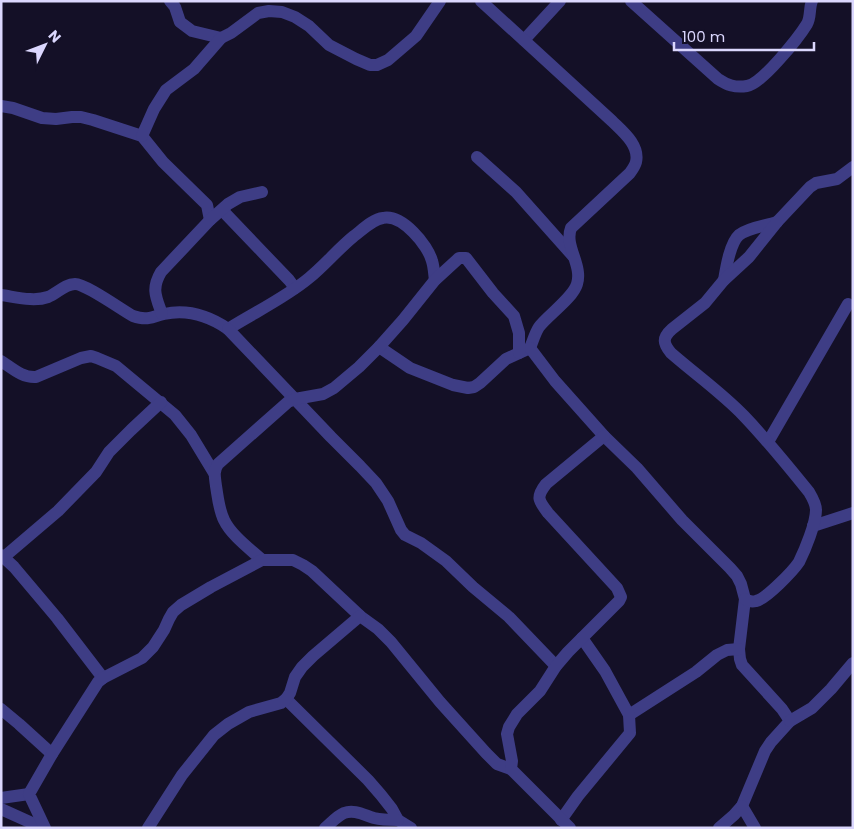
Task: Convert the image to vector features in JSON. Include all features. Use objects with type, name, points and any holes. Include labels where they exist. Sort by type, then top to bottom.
[{"type":"street","points":[[170,1],[175,7],[180,22],[192,31],[221,38]]},
{"type":"street","points":[[142,136],[154,109],[166,90],[194,69],[221,38],[258,13],[269,11],[282,12],[295,17],[309,26],[329,45],[370,65],[377,65],[388,60],[416,36],[440,1]]},
{"type":"street","points":[[379,347],[410,368],[453,385],[468,388],[480,383],[506,359],[525,350],[540,327],[576,288],[578,278],[570,244],[569,234],[571,228],[630,173],[636,163],[634,147],[628,137],[481,1]]},
{"type":"street","points":[[524,40],[560,1]]},
{"type":"street","points":[[631,1],[718,79],[728,85],[748,86],[760,79],[773,67],[793,44],[808,22],[812,1]]},
{"type":"street","points":[[1,106],[42,118],[56,120],[72,116],[87,118],[142,136],[163,162],[207,205],[210,220]]},
{"type":"street","points":[[478,157],[516,192],[574,258]]},
{"type":"street","points":[[745,599],[750,602],[757,601],[773,590],[792,571],[807,544],[813,526],[816,509],[814,500],[768,442],[744,416],[722,395],[671,353],[664,339],[666,334],[705,303],[810,186],[837,178],[853,167]]},
{"type":"street","points":[[162,314],[155,294],[155,282],[161,272],[210,220],[232,202],[240,196],[262,192]]},
{"type":"street","points":[[222,210],[295,288]]},
{"type":"street","points":[[228,329],[295,288],[310,277],[350,240],[372,223],[384,217],[391,218],[407,226],[427,248],[432,260],[435,280]]},
{"type":"street","points":[[724,280],[736,238],[752,229],[777,222]]},
{"type":"street","points":[[214,473],[218,464],[285,404],[295,399],[323,394],[334,388],[359,367],[403,320],[435,280],[459,258],[466,258],[493,293],[514,316],[525,350],[604,436],[637,468],[682,520],[730,568],[741,584],[745,599],[739,649],[742,665],[782,709],[790,721]]},
{"type":"street","points":[[1,295],[33,299],[42,298],[48,297],[67,285],[76,284],[94,292],[133,316],[142,319],[150,319],[162,314],[177,312],[198,314],[228,329],[376,483],[388,501],[405,535],[421,543],[446,562],[509,617],[556,666]]},
{"type":"street","points":[[768,442],[848,304]]},
{"type":"street","points":[[1,361],[24,376],[36,377],[90,356],[116,366],[176,415],[214,473],[221,513],[225,523],[262,560]]},
{"type":"street","points":[[103,678],[57,618],[3,556],[58,511],[96,472],[109,452],[161,402]]},
{"type":"street","points":[[511,769],[512,761],[507,734],[517,714],[540,691],[556,666],[621,597],[612,582],[548,513],[541,504],[539,497],[546,484],[604,436]]},
{"type":"street","points":[[813,526],[853,513]]},
{"type":"street","points":[[29,794],[98,682],[142,658],[153,647],[173,612],[210,587],[262,560],[293,560],[312,571],[360,616],[378,629],[475,743],[497,764],[511,769],[566,824],[578,796],[628,738],[630,733],[629,715],[605,671],[582,638]]},
{"type":"street","points":[[148,828],[182,775],[214,735],[228,724],[250,712],[282,703],[290,693],[295,677],[302,667],[360,616]]},
{"type":"street","points":[[629,715],[696,672],[717,655],[727,650],[739,649]]},
{"type":"street","points":[[722,828],[742,806],[765,751],[771,742],[790,721],[812,708],[853,663]]},
{"type":"street","points":[[286,699],[368,780],[392,809],[398,820]]},
{"type":"street","points":[[1,710],[52,754]]},
{"type":"street","points":[[1,798],[29,794]]},
{"type":"street","points":[[29,794],[44,828]]},
{"type":"street","points":[[742,806],[755,828]]},
{"type":"street","points":[[1,809],[44,828]]},
{"type":"street","points":[[325,828],[343,813],[351,812],[359,812],[381,819],[398,820],[411,828]]}]
